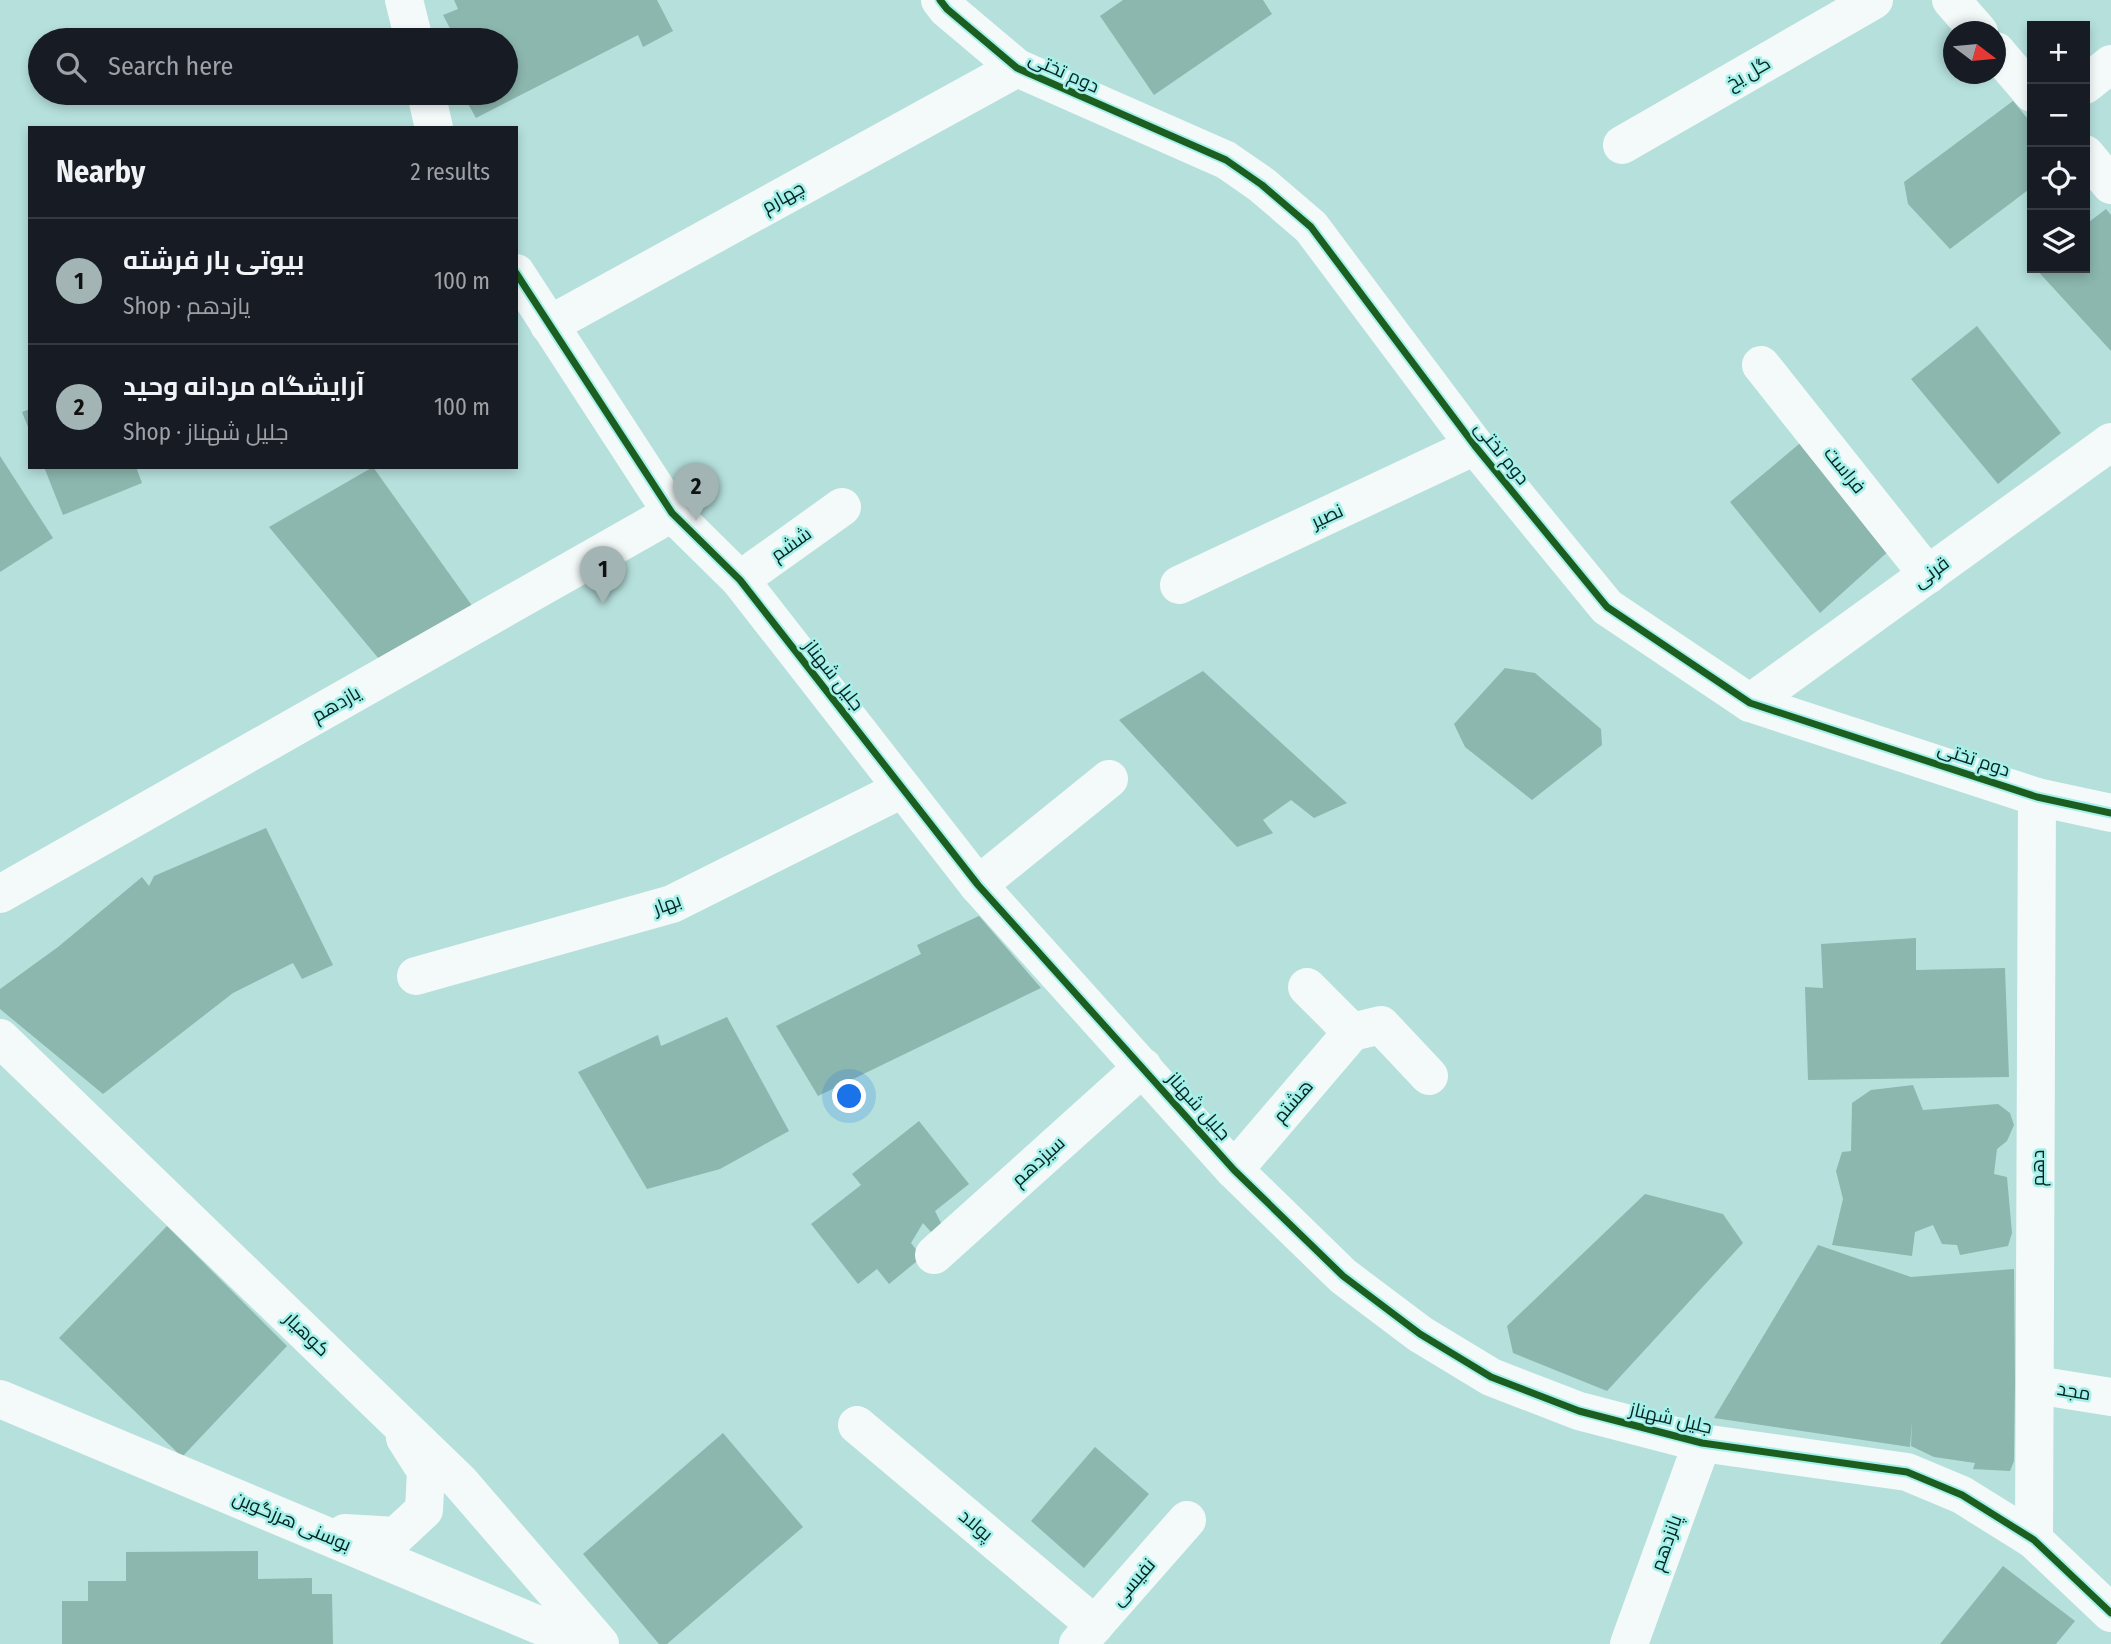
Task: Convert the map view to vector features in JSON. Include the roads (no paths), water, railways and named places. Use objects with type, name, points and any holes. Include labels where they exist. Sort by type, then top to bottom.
[{"type":"street","points":[[404,0],[411,28]]},
{"type":"street","name":"دوم تختی","points":[[940,0],[947,9],[1017,68],[1226,160],[1262,185],[1311,227],[1475,446],[1607,607],[1750,703],[2037,797],[2111,813]]},
{"type":"street","name":"گل یخ","points":[[1622,145],[1874,0]]},
{"type":"street","points":[[1951,0],[1969,21]]},
{"type":"street","points":[[2006,63],[2027,87]]},
{"type":"street","points":[[2086,84],[2111,64]]},
{"type":"street","name":"چهارم","points":[[549,325],[1017,68]]},
{"type":"street","points":[[429,105],[434,126]]},
{"type":"street","points":[[2090,160],[2111,185]]},
{"type":"street","name":"جلیل شهناز","points":[[518,276],[671,513],[740,580],[978,885],[1234,1170],[1343,1276],[1420,1334],[1491,1377],[1579,1411],[1702,1443],[1907,1472],[1962,1495],[2034,1539],[2111,1613]]},
{"type":"street","name":"فراست","points":[[1761,365],[1928,575]]},
{"type":"street","name":"قرنی","points":[[1750,703],[2111,442]]},
{"type":"street","name":"نصیر","points":[[1179,585],[1475,446]]},
{"type":"street","name":"ششم","points":[[740,580],[842,508]]},
{"type":"street","name":"یازدهم","points":[[0,894],[671,513]]},
{"type":"street","points":[[978,885],[1109,779]]},
{"type":"street","name":"بهار","points":[[416,976],[672,904],[902,789]]},
{"type":"street","name":"دهم","points":[[2034,1539],[2037,797]]},
{"type":"street","points":[[1307,988],[1352,1032],[1381,1025],[1429,1076]]},
{"type":"street","name":"هشتم","points":[[1234,1170],[1352,1032]]},
{"type":"street","name":"کوهیار","points":[[0,1038],[460,1482],[600,1644]]},
{"type":"street","name":"سیزدهم","points":[[933,1255],[1143,1067]]},
{"type":"street","name":"مجد","points":[[2036,1385],[2111,1397]]},
{"type":"street","name":"بوسنی هرزگوین","points":[[0,1399],[584,1644]]},
{"type":"street","points":[[315,1531],[396,1536],[424,1510],[426,1471],[393,1417]]},
{"type":"street","name":"پولاد","points":[[857,1425],[1086,1634]]},
{"type":"street","name":"پانزدهم","points":[[1629,1644],[1702,1443]]},
{"type":"street","name":"نفیسی","points":[[1086,1634],[1188,1520]]},
{"type":"place","name":"آرایشگاه مردانه وحید","points":[[696,521]]},
{"type":"place","name":"بیوتی بار فرشته","points":[[603,604]]}]
